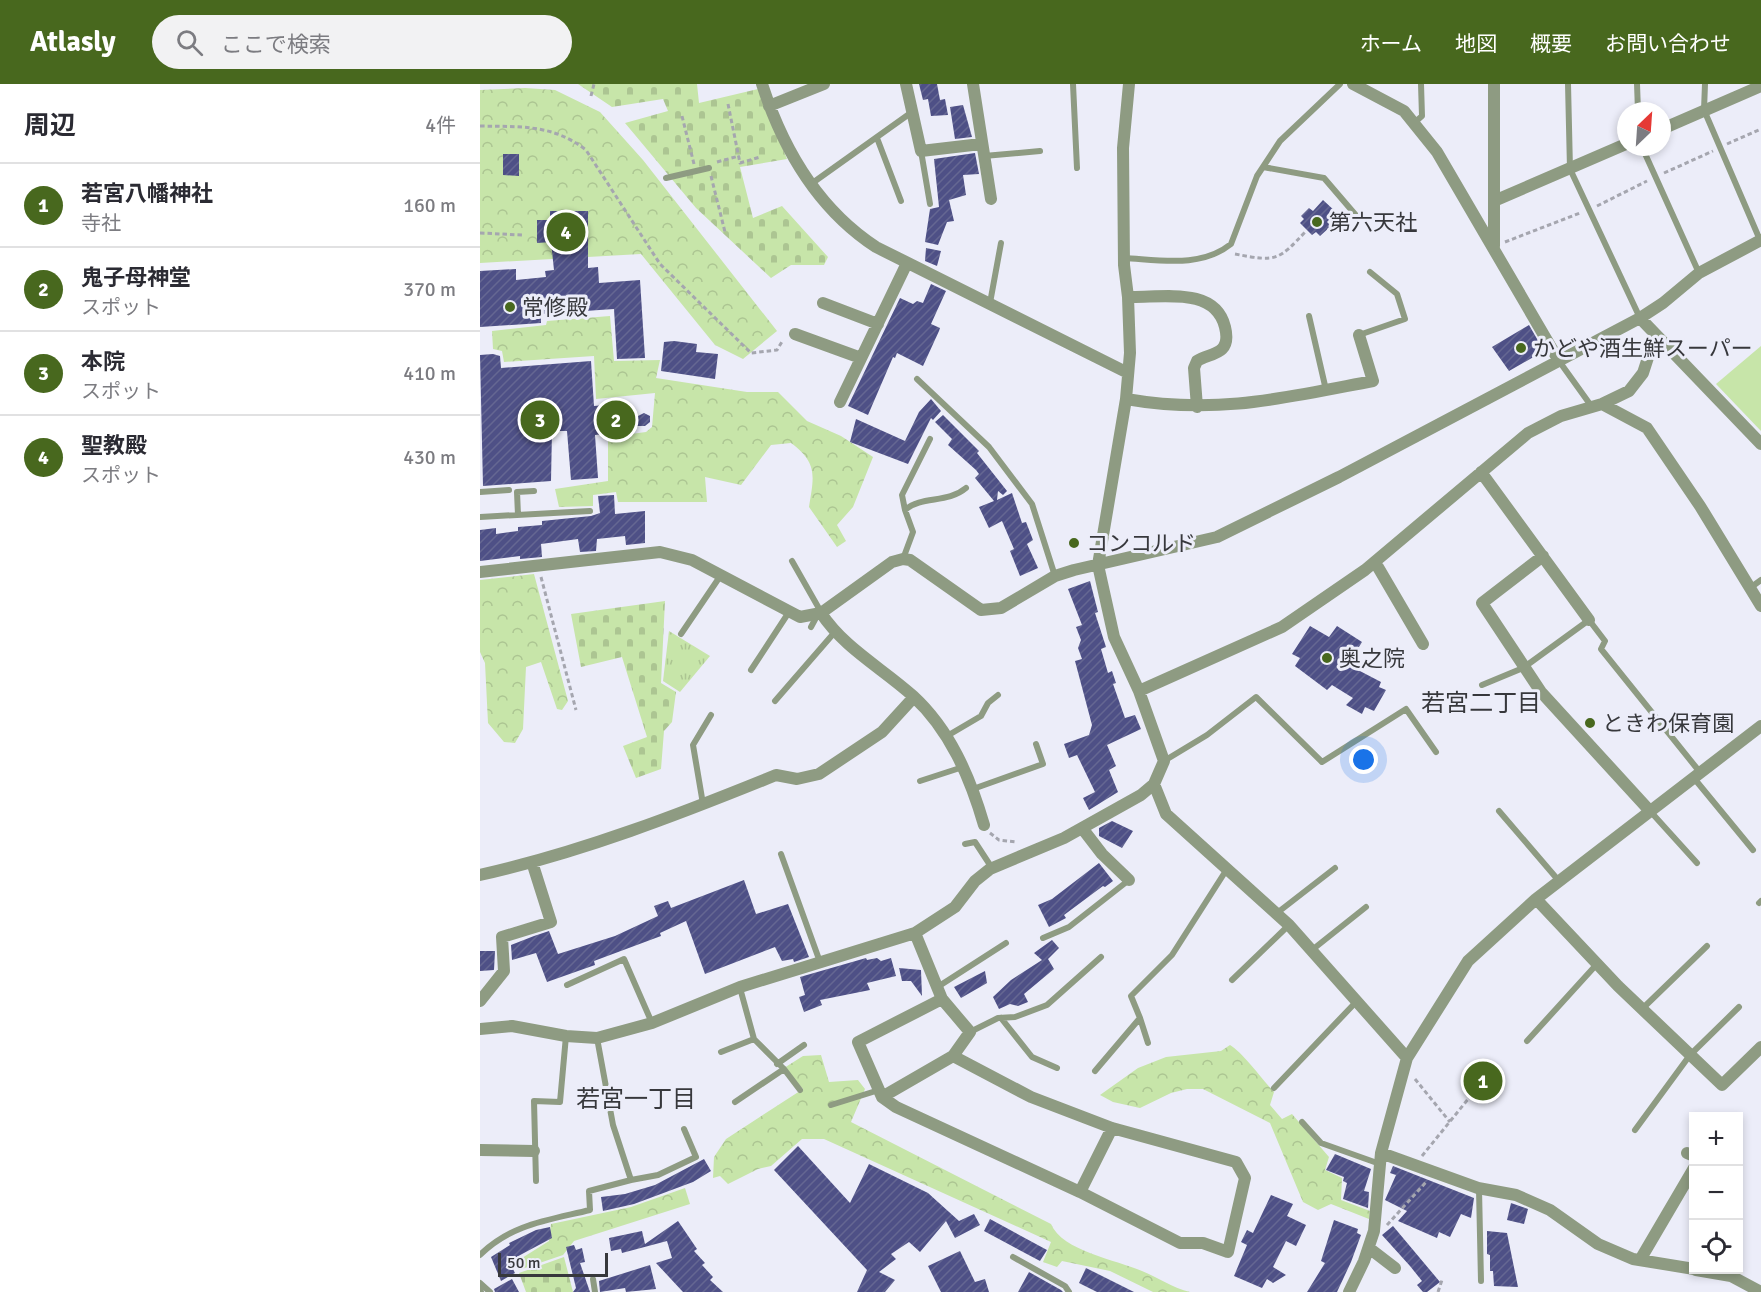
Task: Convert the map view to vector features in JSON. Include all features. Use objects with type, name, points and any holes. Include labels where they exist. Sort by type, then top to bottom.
[{"type":"street","points":[[762,84],[769,106],[791,154],[811,184],[854,232],[907,263],[1128,373]]},
{"type":"street","points":[[769,106],[824,84]]},
{"type":"street","points":[[906,84],[921,151],[982,150]]},
{"type":"street","points":[[973,84],[991,199]]},
{"type":"street","points":[[480,1029],[512,1026],[566,1036],[597,1038],[652,1023],[740,987],[915,933],[954,908],[975,881],[992,868],[1082,828],[1141,795],[1154,784],[1164,761],[1138,691],[1114,637],[1098,565],[1126,399],[1128,373],[1123,148],[1129,84]]},
{"type":"street","points":[[1353,84],[1404,111],[1437,152],[1494,246],[1559,361]]},
{"type":"street","points":[[1494,84],[1494,246]]},
{"type":"street","points":[[1671,125],[1761,86]]},
{"type":"street","points":[[1494,201],[1617,148]]},
{"type":"street","points":[[480,572],[660,552],[692,560],[801,617],[819,613],[892,562],[903,559],[910,560],[981,610],[1001,608],[1055,576],[1217,537],[1339,477],[1640,318],[1663,303],[1699,273],[1761,240]]},
{"type":"street","points":[[840,402],[907,263]]},
{"type":"street","points":[[1128,297],[1194,298],[1207,301],[1222,315],[1227,336],[1225,344],[1221,351],[1204,356],[1194,368],[1197,407]]},
{"type":"street","points":[[823,303],[878,324]]},
{"type":"street","points":[[1640,318],[1761,444]]},
{"type":"street","points":[[1126,399],[1163,405],[1197,407],[1266,402],[1373,381],[1359,335]]},
{"type":"street","points":[[1138,691],[1282,627],[1375,562],[1528,433],[1562,416],[1597,405],[1629,391],[1643,373],[1655,336]]},
{"type":"street","points":[[789,337],[861,358]]},
{"type":"street","points":[[1597,405],[1647,428],[1700,506],[1761,606]]},
{"type":"street","points":[[1481,472],[1589,620]]},
{"type":"street","points":[[1543,556],[1482,603],[1541,692],[1649,810]]},
{"type":"street","points":[[1375,562],[1423,644]]},
{"type":"street","points":[[819,613],[834,633],[914,697],[947,736],[973,789],[984,825]]},
{"type":"street","points":[[480,875],[532,862],[633,830],[776,775],[798,779],[819,774],[882,732],[914,697]]},
{"type":"street","points":[[1349,1292],[1369,1248],[1374,1231],[1381,1159],[1388,1123],[1407,1063],[1468,961],[1559,880],[1761,726]]},
{"type":"street","points":[[1154,784],[1166,814],[1289,925],[1407,1063]]},
{"type":"street","points":[[1082,828],[1102,854],[1129,880]]},
{"type":"street","points":[[480,1001],[504,971],[502,937],[550,922],[532,862]]},
{"type":"street","points":[[1536,899],[1597,964],[1722,1086],[1761,1047]]},
{"type":"street","points":[[881,1094],[953,1056],[970,1032],[939,994],[915,933]]},
{"type":"street","points":[[939,994],[858,1042],[881,1094],[896,1107],[1080,1192],[1180,1243],[1203,1243],[1228,1252],[1245,1178],[1236,1162],[1112,1128],[1031,1097],[953,1056]]},
{"type":"street","points":[[1080,1192],[1112,1128]]},
{"type":"street","points":[[480,1150],[534,1151]]},
{"type":"street","points":[[1381,1159],[1413,1166],[1479,1188],[1516,1195],[1550,1210],[1598,1244],[1640,1260],[1689,1268]]},
{"type":"street","points":[[1640,1260],[1689,1177]]},
{"type":"street","points":[[1369,1248],[1395,1268]]},
{"type":"street","points":[[1721,1274],[1731,1276],[1761,1292]]},
{"type":"lane","points":[[1073,84],[1077,168]]},
{"type":"lane","points":[[1124,258],[1185,261],[1205,259],[1222,252],[1231,244],[1238,231],[1263,167],[1280,141],[1340,84]]},
{"type":"lane","points":[[1414,123],[1422,116],[1421,84]]},
{"type":"lane","points":[[1568,84],[1570,169],[1640,318]]},
{"type":"lane","points":[[1637,84],[1638,102]]},
{"type":"lane","points":[[1705,84],[1704,110],[1761,240]]},
{"type":"lane","points":[[811,184],[913,112]]},
{"type":"lane","points":[[877,138],[901,201]]},
{"type":"lane","points":[[982,150],[1040,151]]},
{"type":"lane","points":[[921,151],[930,204]]},
{"type":"lane","points":[[1646,156],[1699,273]]},
{"type":"lane","points":[[1263,167],[1324,178],[1360,220]]},
{"type":"lane","points":[[666,178],[709,168]]},
{"type":"lane","points":[[990,303],[1000,243]]},
{"type":"lane","points":[[1359,335],[1405,319],[1397,294],[1370,272]]},
{"type":"lane","points":[[1309,316],[1326,390]]},
{"type":"lane","points":[[1559,361],[1597,405]]},
{"type":"lane","points":[[917,379],[989,447],[1032,504],[1055,576]]},
{"type":"lane","points":[[903,559],[913,532],[902,495],[930,439]]},
{"type":"lane","points":[[905,510],[912,504],[956,497],[966,488]]},
{"type":"lane","points":[[480,492],[509,490]]},
{"type":"lane","points":[[518,515],[517,492],[534,491]]},
{"type":"lane","points":[[480,517],[590,511]]},
{"type":"lane","points":[[792,561],[819,613],[811,627]]},
{"type":"lane","points":[[681,634],[722,574]]},
{"type":"lane","points":[[1749,589],[1761,580]]},
{"type":"lane","points":[[751,670],[789,612]]},
{"type":"lane","points":[[1482,685],[1524,668],[1589,620],[1605,641],[1601,649],[1752,850]]},
{"type":"lane","points":[[775,702],[834,633]]},
{"type":"lane","points":[[947,736],[981,716],[988,703],[998,695]]},
{"type":"lane","points":[[1164,761],[1207,735],[1256,697],[1322,762],[1406,710],[1436,752]]},
{"type":"lane","points":[[703,804],[693,745],[711,715]]},
{"type":"lane","points":[[973,789],[1043,764],[1036,744]]},
{"type":"lane","points":[[920,781],[963,767]]},
{"type":"lane","points":[[1649,810],[1697,863]]},
{"type":"lane","points":[[1499,811],[1559,880]]},
{"type":"lane","points":[[965,844],[975,842],[992,868]]},
{"type":"lane","points":[[781,854],[820,962]]},
{"type":"lane","points":[[1148,1043],[1131,996],[1172,955],[1227,868]]},
{"type":"lane","points":[[1277,913],[1335,868]]},
{"type":"lane","points":[[1043,938],[1069,927],[1129,880]]},
{"type":"lane","points":[[1312,950],[1366,907]]},
{"type":"lane","points":[[1232,981],[1289,925]]},
{"type":"lane","points":[[939,994],[1006,943]]},
{"type":"lane","points":[[1642,1009],[1707,946]]},
{"type":"lane","points":[[970,1032],[1001,1018],[1016,1017],[1047,1005],[1101,957]]},
{"type":"lane","points":[[567,985],[624,959],[652,1023]]},
{"type":"lane","points":[[1527,1041],[1597,964]]},
{"type":"lane","points":[[740,987],[754,1038],[800,1090]]},
{"type":"lane","points":[[1274,1088],[1356,1002]]},
{"type":"lane","points":[[1635,1130],[1690,1055],[1739,1007]]},
{"type":"lane","points":[[1001,1018],[1021,1040],[1032,1057],[1057,1068]]},
{"type":"lane","points":[[1095,1071],[1140,1018]]},
{"type":"lane","points":[[536,1181],[534,1101],[560,1102],[566,1036]]},
{"type":"lane","points":[[597,1038],[613,1125],[631,1180]]},
{"type":"lane","points":[[721,1052],[754,1038]]},
{"type":"lane","points":[[777,1064],[804,1045]]},
{"type":"lane","points":[[735,1102],[783,1069]]},
{"type":"lane","points":[[831,1105],[881,1094]]},
{"type":"lane","points":[[1302,1122],[1321,1143],[1381,1159]]},
{"type":"lane","points":[[480,1256],[490,1246],[518,1227],[590,1210],[589,1191],[658,1175],[696,1157],[684,1129]]},
{"type":"lane","points":[[1479,1188],[1481,1281]]},
{"type":"lane","points":[[1013,1257],[1065,1286],[1069,1292]]},
{"type":"lane","points":[[593,1279],[595,1292]]},
{"type":"lane","points":[[480,1283],[490,1292]]},
{"type":"path","points":[[591,96],[594,84]]},
{"type":"path","points":[[728,104],[740,162],[760,157]]},
{"type":"path","points":[[682,116],[695,171]]},
{"type":"path","points":[[480,126],[540,128],[569,137],[586,150],[660,264],[751,353],[777,350],[789,337]]},
{"type":"path","points":[[1494,246],[1589,209],[1761,129]]},
{"type":"path","points":[[726,232],[709,168],[714,163],[739,156]]},
{"type":"path","points":[[1222,252],[1269,260],[1287,251],[1307,230]]},
{"type":"path","points":[[480,233],[522,235]]},
{"type":"path","points":[[538,566],[576,710]]},
{"type":"path","points":[[1407,1063],[1450,1122]]},
{"type":"path","points":[[1413,1166],[1473,1093]]},
{"type":"path","points":[[1374,1231],[1390,1224],[1433,1173]]},
{"type":"path","points":[[1438,1292],[1442,1280]]},
{"type":"green space","points":[[578,84],[697,84],[699,103],[758,89],[787,159],[740,167],[753,218],[782,206],[828,257],[824,265],[791,265],[771,278],[696,208],[625,123],[668,111],[663,99],[612,107]]},
{"type":"green space","points":[[525,88],[555,90],[600,112],[643,160],[777,331],[743,359],[715,345],[641,254],[480,263],[480,90]]},
{"type":"green space","points":[[610,316],[614,361],[660,360],[656,378],[747,392],[778,392],[807,421],[841,436],[873,457],[853,507],[837,525],[846,541],[837,547],[809,507],[812,471],[806,457],[791,443],[771,445],[741,485],[705,477],[707,502],[618,502],[616,492],[593,495],[593,506],[559,507],[555,489],[608,481],[608,437],[646,432],[652,427],[655,393],[596,399],[594,356],[504,362],[502,351],[493,349],[492,331],[546,325],[547,321]]},
{"type":"green space","points":[[1761,346],[1761,431],[1716,384]]},
{"type":"green space","points":[[534,574],[568,701],[562,710],[557,709],[541,662],[526,667],[523,729],[515,743],[504,742],[488,723],[485,663],[480,652],[480,580]]},
{"type":"green space","points":[[665,601],[661,683],[676,692],[672,722],[664,731],[661,769],[636,778],[623,746],[647,737],[622,657],[581,667],[571,614]]},
{"type":"green space","points":[[669,631],[710,656],[680,692],[663,681]]},
{"type":"green space","points":[[1230,1045],[1274,1092],[1270,1105],[1282,1119],[1292,1114],[1329,1157],[1325,1170],[1342,1178],[1341,1200],[1370,1211],[1369,1219],[1331,1204],[1318,1210],[1303,1202],[1270,1123],[1203,1089],[1187,1089],[1171,1093],[1140,1108],[1113,1102],[1100,1095],[1138,1068],[1166,1057],[1221,1051]]},
{"type":"green space","points":[[821,1055],[829,1082],[858,1080],[865,1089],[851,1122],[1051,1224],[1066,1241],[1078,1248],[1142,1271],[1190,1292],[1153,1292],[1110,1271],[1062,1261],[1057,1267],[1043,1262],[1051,1242],[824,1139],[802,1139],[771,1166],[758,1169],[728,1184],[720,1176],[713,1178],[714,1157],[726,1139],[803,1089],[784,1068],[803,1056]]},
{"type":"green space","points":[[685,1188],[690,1204],[574,1241],[563,1255],[519,1270],[514,1263],[549,1241],[551,1224],[631,1207]]},
{"type":"green space","points":[[564,1257],[573,1292],[526,1292],[519,1273]]},
{"type":"building","points":[[919,84],[937,84],[940,100],[945,99],[948,115],[931,116],[928,99],[923,100]]},
{"type":"building","points":[[963,105],[972,137],[955,139],[950,107]]},
{"type":"building","points":[[975,153],[979,174],[963,175],[966,195],[949,200],[954,221],[947,222],[938,245],[925,242],[930,209],[939,207],[934,159]]},
{"type":"building","points":[[503,154],[519,154],[519,176],[503,175]]},
{"type":"building","points":[[1323,200],[1336,212],[1327,222],[1331,226],[1320,236],[1316,232],[1312,235],[1300,223],[1304,219],[1301,216],[1309,208],[1313,211]]},
{"type":"building","points":[[550,211],[588,211],[588,268],[598,267],[599,283],[640,280],[645,358],[617,359],[614,309],[541,314],[541,323],[480,327],[480,271],[516,269],[516,280],[546,277],[545,271],[554,270],[551,242],[537,243],[537,220],[550,220]]},
{"type":"building","points":[[926,248],[941,251],[937,266],[925,261]]},
{"type":"building","points":[[931,284],[946,291],[931,324],[940,328],[923,366],[897,353],[895,358],[893,357],[868,415],[848,406],[900,298],[913,304],[917,301],[923,303]]},
{"type":"building","points":[[1529,325],[1544,351],[1509,371],[1492,347]]},
{"type":"building","points":[[664,342],[697,344],[696,352],[718,354],[715,379],[661,371]]},
{"type":"building","points":[[480,355],[500,356],[501,368],[591,361],[594,406],[626,403],[628,421],[644,413],[650,416],[650,422],[645,426],[628,426],[628,432],[595,435],[598,478],[571,480],[567,431],[552,431],[551,481],[483,486]]},
{"type":"building","points":[[931,399],[941,411],[933,420],[931,418],[908,464],[850,442],[856,419],[905,441],[919,412]]},
{"type":"building","points":[[943,415],[979,451],[977,453],[1007,491],[1003,495],[998,491],[997,500],[1012,493],[1022,523],[1026,522],[1033,540],[1027,544],[1038,568],[1020,576],[1010,551],[1014,549],[1002,521],[989,528],[979,507],[994,501],[975,478],[979,474],[976,470],[948,445],[952,439],[935,422]]},
{"type":"building","points":[[614,495],[615,514],[645,511],[645,543],[626,545],[625,536],[597,539],[596,551],[580,552],[578,539],[541,544],[542,557],[520,559],[520,556],[480,561],[480,530],[496,528],[496,534],[518,531],[518,527],[542,525],[542,521],[591,516],[600,513],[598,496]]},
{"type":"building","points":[[1090,581],[1098,612],[1095,613],[1106,647],[1101,649],[1108,673],[1112,671],[1116,683],[1113,684],[1125,718],[1135,715],[1141,729],[1107,745],[1116,766],[1109,770],[1118,792],[1089,810],[1083,798],[1095,792],[1077,755],[1069,758],[1064,744],[1089,735],[1092,725],[1075,661],[1082,659],[1078,648],[1081,640],[1076,627],[1082,625],[1068,589]]},
{"type":"building","points":[[1310,626],[1329,637],[1337,626],[1362,642],[1354,655],[1363,661],[1358,670],[1381,682],[1379,687],[1386,690],[1374,711],[1365,707],[1362,714],[1346,705],[1353,698],[1332,685],[1327,690],[1295,666],[1300,658],[1292,654]]},
{"type":"building","points":[[1112,821],[1133,831],[1122,848],[1099,836],[1099,828]]},
{"type":"building","points":[[1099,863],[1113,881],[1064,915],[1066,918],[1049,927],[1038,905],[1052,899]]},
{"type":"building","points":[[744,880],[756,914],[788,904],[809,957],[794,962],[793,959],[782,961],[775,947],[705,974],[686,921],[660,933],[661,936],[594,961],[595,965],[547,982],[536,953],[512,960],[511,945],[534,936],[549,931],[558,954],[615,936],[658,916],[654,906],[668,901],[671,908]]},
{"type":"building","points":[[1052,940],[1059,948],[1048,959],[1054,969],[1024,994],[1028,1002],[1018,1006],[1010,1004],[999,1009],[993,997],[1011,980],[1042,960],[1034,953]]},
{"type":"building","points":[[480,951],[495,951],[494,970],[480,971]]},
{"type":"building","points":[[866,958],[867,960],[877,958],[881,961],[891,958],[896,976],[867,983],[870,990],[820,1000],[822,1005],[804,1012],[799,997],[805,995],[800,977]]},
{"type":"building","points":[[899,968],[921,970],[922,996],[911,981],[902,981]]},
{"type":"building","points":[[985,971],[987,983],[961,998],[954,987]]},
{"type":"building","points":[[1480,1067],[1498,1083],[1486,1097],[1481,1092],[1477,1097],[1467,1088],[1473,1082],[1469,1079]]},
{"type":"building","points":[[798,1146],[850,1203],[869,1164],[928,1193],[959,1221],[974,1214],[980,1225],[955,1238],[946,1221],[920,1252],[909,1242],[891,1254],[896,1259],[879,1272],[895,1280],[885,1292],[857,1292],[867,1270],[774,1170]]},
{"type":"building","points":[[1335,1154],[1371,1169],[1364,1191],[1369,1192],[1368,1208],[1343,1199],[1347,1183],[1343,1181],[1344,1177],[1326,1170]]},
{"type":"building","points":[[704,1159],[711,1171],[693,1182],[634,1204],[603,1211],[601,1197],[625,1194],[655,1185]]},
{"type":"building","points":[[1393,1166],[1474,1198],[1471,1218],[1461,1214],[1450,1237],[1439,1232],[1437,1238],[1398,1221],[1407,1211],[1385,1200],[1396,1175],[1390,1173]]},
{"type":"building","points":[[1271,1195],[1293,1204],[1287,1216],[1306,1225],[1296,1246],[1286,1241],[1273,1267],[1286,1275],[1273,1283],[1267,1279],[1262,1288],[1234,1276],[1247,1245],[1241,1242],[1247,1230],[1253,1233]]},
{"type":"building","points":[[1511,1203],[1528,1209],[1524,1224],[1507,1220]]},
{"type":"building","points":[[990,1219],[1047,1250],[1040,1261],[984,1231]]},
{"type":"building","points":[[1334,1220],[1358,1229],[1357,1233],[1361,1235],[1351,1262],[1337,1292],[1307,1292],[1325,1263],[1321,1261]]},
{"type":"building","points":[[678,1221],[697,1249],[694,1251],[705,1263],[702,1265],[713,1277],[710,1280],[723,1292],[683,1292],[656,1263],[672,1258],[667,1241],[622,1253],[621,1249],[611,1251],[609,1238],[642,1231],[645,1244]]},
{"type":"building","points":[[1393,1226],[1440,1282],[1427,1292],[1423,1292],[1417,1285],[1422,1281],[1382,1235]]},
{"type":"building","points":[[550,1227],[552,1238],[509,1261],[515,1273],[501,1281],[491,1257],[510,1245],[509,1243],[536,1230]]},
{"type":"building","points":[[1487,1231],[1507,1233],[1518,1287],[1494,1286],[1493,1271],[1490,1271],[1490,1255],[1487,1254]]},
{"type":"building","points":[[574,1245],[576,1250],[582,1248],[585,1262],[580,1263],[590,1292],[573,1292],[576,1288],[566,1247]]},
{"type":"building","points":[[960,1251],[975,1282],[985,1279],[989,1292],[941,1292],[928,1266]]},
{"type":"building","points":[[650,1265],[656,1289],[626,1292],[625,1288],[600,1292],[599,1281]]},
{"type":"building","points":[[1086,1268],[1134,1292],[1097,1292],[1079,1283]]},
{"type":"building","points":[[1029,1272],[1061,1290],[1063,1292],[1018,1292]]},
{"type":"building","points":[[512,1279],[519,1292],[495,1292],[494,1289]]},
{"type":"place","name":"第六天社","points":[[1317,222]]},
{"type":"place","name":"聖教殿","points":[[566,232]]},
{"type":"place","name":"常修殿","points":[[510,307]]},
{"type":"place","name":"かどや酒生鮮スーパー","points":[[1521,348]]},
{"type":"place","name":"本院","points":[[540,420]]},
{"type":"place","name":"鬼子母神堂","points":[[616,420]]},
{"type":"place","name":"コンコルド","points":[[1074,543]]},
{"type":"place","name":"奥之院","points":[[1327,658]]},
{"type":"place","name":"ときわ保育園","points":[[1590,723]]},
{"type":"place","name":"若宮八幡神社","points":[[1483,1081]]},
{"type":"district","name":"若宮二丁目","points":[[1481,703]]},
{"type":"district","name":"若宮一丁目","points":[[636,1099]]}]
